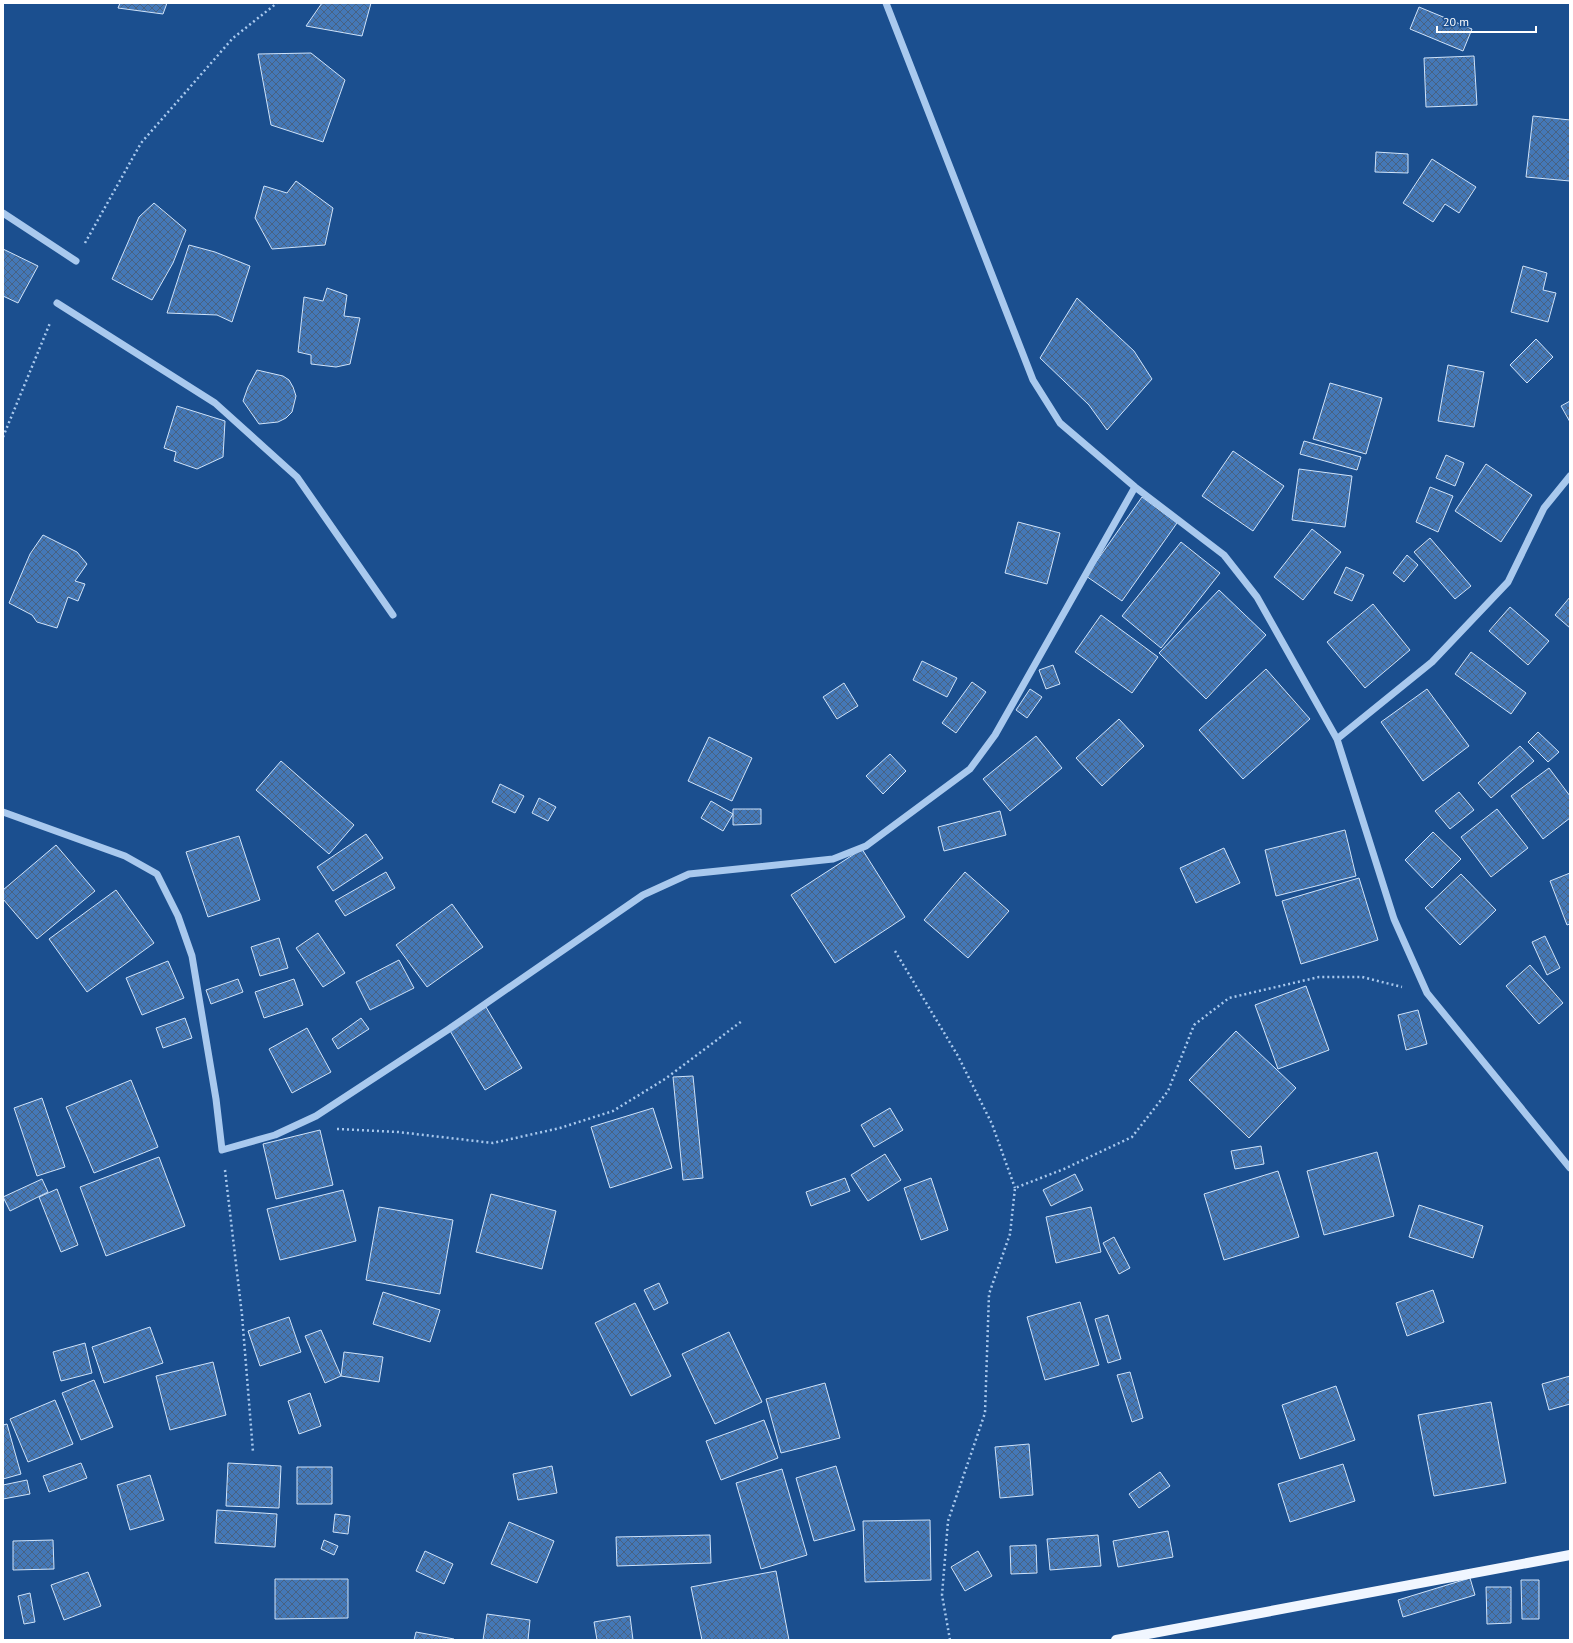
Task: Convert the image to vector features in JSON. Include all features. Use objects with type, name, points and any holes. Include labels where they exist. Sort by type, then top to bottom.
[{"type":"main road","points":[[1116,1640],[1570,1555]]},
{"type":"street","points":[[886,3],[1033,380],[1060,423],[1135,487],[1224,555],[1257,597],[1337,739],[1394,918],[1427,993],[1570,1168]]},
{"type":"street","points":[[3,213],[76,261]]},
{"type":"street","points":[[58,303],[214,403],[297,477],[393,615]]},
{"type":"street","points":[[1337,739],[1432,662],[1508,582],[1544,508],[1570,476]]},
{"type":"street","points":[[3,812],[125,856],[157,874],[178,916],[192,956],[216,1099],[222,1150],[275,1135],[316,1116],[450,1029],[649,892],[689,874],[727,868],[833,858],[866,846],[970,769],[996,735],[1135,487]]},
{"type":"path","points":[[76,261],[141,143],[233,38],[277,3]]},
{"type":"path","points":[[3,437],[58,303]]},
{"type":"path","points":[[895,951],[958,1056],[992,1124],[1015,1188],[1010,1234],[989,1294],[985,1413],[948,1521],[942,1595],[950,1640]]},
{"type":"path","points":[[1015,1188],[1064,1169],[1132,1136],[1168,1091],[1194,1024],[1229,998],[1319,977],[1362,977],[1427,993]]},
{"type":"path","points":[[334,1128],[398,1132],[493,1143],[560,1128],[613,1111],[664,1079],[742,1021]]},
{"type":"path","points":[[222,1150],[242,1315],[252,1452]]},
{"type":"building","points":[[120,3],[167,3],[163,14],[118,8]]},
{"type":"building","points":[[322,3],[371,3],[362,36],[306,26]]},
{"type":"building","points":[[1419,7],[1472,29],[1463,51],[1410,29]]},
{"type":"building","points":[[311,53],[345,80],[323,142],[271,125],[258,54]]},
{"type":"building","points":[[1474,56],[1477,105],[1426,107],[1424,58]]},
{"type":"building","points":[[1533,116],[1570,120],[1570,181],[1526,177]]},
{"type":"building","points":[[1376,152],[1408,154],[1408,173],[1375,172]]},
{"type":"building","points":[[1432,159],[1476,187],[1459,213],[1445,204],[1433,222],[1403,203]]},
{"type":"building","points":[[296,181],[333,208],[325,245],[272,249],[255,218],[264,186],[287,193]]},
{"type":"building","points":[[154,203],[186,230],[173,263],[152,300],[112,279],[139,217]]},
{"type":"building","points":[[189,245],[215,252],[250,266],[232,322],[217,315],[167,313]]},
{"type":"building","points":[[3,249],[38,266],[18,303],[3,296]]},
{"type":"building","points":[[1523,266],[1547,273],[1543,290],[1556,293],[1548,322],[1511,312]]},
{"type":"building","points":[[327,288],[347,295],[344,316],[360,318],[350,364],[336,367],[311,364],[311,355],[298,352],[304,297],[323,301]]},
{"type":"building","points":[[1077,298],[1134,351],[1152,379],[1107,430],[1089,405],[1040,358]]},
{"type":"building","points":[[1536,339],[1553,357],[1527,383],[1510,365]]},
{"type":"building","points":[[1448,365],[1484,372],[1474,427],[1438,421]]},
{"type":"building","points":[[257,370],[283,376],[289,380],[293,387],[296,396],[292,412],[286,418],[278,422],[259,424],[243,401],[248,387]]},
{"type":"building","points":[[1330,383],[1382,398],[1366,454],[1313,439]]},
{"type":"building","points":[[1570,401],[1570,422],[1561,406]]},
{"type":"building","points":[[177,406],[225,421],[223,457],[197,469],[174,461],[176,452],[164,448]]},
{"type":"building","points":[[1304,441],[1361,457],[1357,470],[1300,454]]},
{"type":"building","points":[[1233,451],[1284,486],[1253,531],[1202,496]]},
{"type":"building","points":[[1446,455],[1464,463],[1455,486],[1436,478]]},
{"type":"building","points":[[1486,464],[1532,495],[1501,542],[1455,511]]},
{"type":"building","points":[[1299,469],[1352,476],[1345,527],[1292,520]]},
{"type":"building","points":[[1430,487],[1453,496],[1438,532],[1416,522]]},
{"type":"building","points":[[1142,497],[1177,523],[1122,601],[1086,576]]},
{"type":"building","points":[[1018,522],[1060,533],[1047,584],[1005,573]]},
{"type":"building","points":[[1312,529],[1341,552],[1303,600],[1274,577]]},
{"type":"building","points":[[43,535],[77,552],[87,564],[75,581],[85,584],[78,601],[68,597],[57,628],[37,622],[32,615],[9,603],[30,554]]},
{"type":"building","points":[[1430,538],[1471,586],[1455,599],[1414,552]]},
{"type":"building","points":[[1181,542],[1220,573],[1161,648],[1122,616]]},
{"type":"building","points":[[1407,555],[1418,565],[1404,582],[1393,573]]},
{"type":"building","points":[[1346,567],[1364,575],[1352,601],[1334,593]]},
{"type":"building","points":[[1219,590],[1266,635],[1206,699],[1159,653]]},
{"type":"building","points":[[1570,597],[1570,628],[1555,615]]},
{"type":"building","points":[[1373,604],[1410,650],[1365,688],[1327,642]]},
{"type":"building","points":[[1510,607],[1549,641],[1528,665],[1489,631]]},
{"type":"building","points":[[1101,615],[1158,657],[1132,693],[1075,652]]},
{"type":"building","points":[[1471,652],[1526,693],[1511,714],[1455,674]]},
{"type":"building","points":[[922,661],[957,678],[947,697],[913,680]]},
{"type":"building","points":[[1053,665],[1060,684],[1046,689],[1039,670]]},
{"type":"building","points":[[1266,669],[1310,719],[1243,779],[1199,730]]},
{"type":"building","points":[[972,682],[986,692],[956,733],[942,723]]},
{"type":"building","points":[[844,683],[858,706],[837,719],[823,697]]},
{"type":"building","points":[[1030,689],[1042,697],[1027,718],[1016,710]]},
{"type":"building","points":[[1427,689],[1469,746],[1423,781],[1381,722]]},
{"type":"building","points":[[1119,719],[1144,746],[1102,786],[1076,758]]},
{"type":"building","points":[[1538,732],[1559,752],[1548,762],[1528,742]]},
{"type":"building","points":[[1036,736],[1062,768],[1010,811],[983,779]]},
{"type":"building","points":[[709,737],[752,758],[732,801],[688,781]]},
{"type":"building","points":[[1520,746],[1534,761],[1491,798],[1478,783]]},
{"type":"building","points":[[890,754],[906,771],[883,794],[866,776]]},
{"type":"building","points":[[281,761],[354,825],[329,854],[256,790]]},
{"type":"building","points":[[1549,768],[1570,796],[1570,818],[1543,839],[1511,796]]},
{"type":"building","points":[[500,784],[524,796],[515,813],[492,802]]},
{"type":"building","points":[[1459,792],[1474,810],[1450,829],[1435,811]]},
{"type":"building","points":[[539,798],[556,807],[548,821],[532,813]]},
{"type":"building","points":[[711,801],[733,814],[723,831],[701,818]]},
{"type":"building","points":[[733,809],[761,809],[761,824],[733,825]]},
{"type":"building","points":[[1497,809],[1528,848],[1491,877],[1461,837]]},
{"type":"building","points":[[1000,811],[1006,835],[944,851],[938,827]]},
{"type":"building","points":[[1345,830],[1356,876],[1276,896],[1265,850]]},
{"type":"building","points":[[1433,832],[1461,859],[1432,888],[1405,860]]},
{"type":"building","points":[[366,834],[383,858],[333,891],[317,867]]},
{"type":"building","points":[[239,836],[260,900],[208,917],[186,852]]},
{"type":"building","points":[[56,845],[95,891],[37,939],[3,899],[3,890]]},
{"type":"building","points":[[1224,848],[1240,883],[1196,903],[1180,868]]},
{"type":"building","points":[[862,849],[905,917],[835,963],[791,895]]},
{"type":"building","points":[[386,872],[395,888],[345,916],[335,901]]},
{"type":"building","points":[[965,872],[1009,911],[968,958],[924,920]]},
{"type":"building","points":[[1570,873],[1570,924],[1567,925],[1550,881]]},
{"type":"building","points":[[1461,874],[1496,910],[1460,945],[1425,908]]},
{"type":"building","points":[[1359,878],[1378,940],[1301,964],[1282,901]]},
{"type":"building","points":[[116,890],[154,943],[87,992],[49,939]]},
{"type":"building","points":[[452,904],[483,947],[427,987],[396,945]]},
{"type":"building","points":[[318,933],[345,973],[323,987],[296,948]]},
{"type":"building","points":[[1545,936],[1560,968],[1547,975],[1532,942]]},
{"type":"building","points":[[279,938],[288,968],[260,976],[251,947]]},
{"type":"building","points":[[399,960],[414,988],[370,1010],[356,982]]},
{"type":"building","points":[[168,961],[184,998],[142,1015],[126,978]]},
{"type":"building","points":[[1530,965],[1563,1003],[1539,1024],[1506,986]]},
{"type":"building","points":[[238,979],[243,992],[211,1004],[206,990]]},
{"type":"building","points":[[294,979],[303,1005],[264,1018],[255,992]]},
{"type":"building","points":[[1306,986],[1329,1050],[1278,1069],[1255,1005]]},
{"type":"building","points":[[486,1007],[522,1068],[485,1090],[449,1029]]},
{"type":"building","points":[[1418,1010],[1427,1044],[1406,1050],[1398,1015]]},
{"type":"building","points":[[185,1018],[192,1038],[163,1048],[156,1028]]},
{"type":"building","points":[[361,1018],[369,1029],[338,1049],[332,1039]]},
{"type":"building","points":[[307,1028],[331,1072],[292,1093],[269,1049]]},
{"type":"building","points":[[1236,1031],[1296,1088],[1249,1138],[1189,1080]]},
{"type":"building","points":[[693,1076],[703,1178],[683,1180],[673,1077]]},
{"type":"building","points":[[131,1080],[158,1147],[94,1173],[66,1107]]},
{"type":"building","points":[[42,1098],[65,1167],[37,1176],[14,1108]]},
{"type":"building","points":[[653,1108],[672,1168],[610,1188],[591,1127]]},
{"type":"building","points":[[890,1108],[903,1130],[874,1147],[861,1125]]},
{"type":"building","points":[[320,1130],[333,1185],[276,1199],[263,1144]]},
{"type":"building","points":[[1261,1146],[1264,1164],[1235,1169],[1231,1151]]},
{"type":"building","points":[[1377,1152],[1394,1216],[1324,1235],[1307,1171]]},
{"type":"building","points":[[885,1154],[901,1180],[868,1201],[851,1175]]},
{"type":"building","points":[[159,1157],[185,1226],[106,1256],[80,1187]]},
{"type":"building","points":[[1278,1171],[1299,1237],[1224,1260],[1204,1194]]},
{"type":"building","points":[[1075,1174],[1083,1190],[1051,1206],[1043,1190]]},
{"type":"building","points":[[845,1178],[850,1191],[811,1206],[806,1192]]},
{"type":"building","points":[[931,1178],[948,1230],[921,1240],[904,1188]]},
{"type":"building","points":[[42,1179],[48,1192],[10,1211],[3,1197]]},
{"type":"building","points":[[57,1189],[78,1245],[61,1252],[39,1197]]},
{"type":"building","points":[[343,1190],[356,1241],[280,1260],[267,1209]]},
{"type":"building","points":[[491,1194],[556,1211],[542,1269],[476,1252]]},
{"type":"building","points":[[1419,1205],[1483,1226],[1473,1258],[1409,1237]]},
{"type":"building","points":[[379,1207],[453,1220],[440,1294],[366,1280]]},
{"type":"building","points":[[1091,1207],[1101,1252],[1056,1263],[1046,1217]]},
{"type":"building","points":[[1114,1237],[1130,1268],[1119,1274],[1103,1243]]},
{"type":"building","points":[[659,1283],[668,1303],[654,1310],[644,1290]]},
{"type":"building","points":[[1433,1290],[1444,1322],[1407,1336],[1396,1303]]},
{"type":"building","points":[[383,1292],[440,1310],[430,1342],[373,1324]]},
{"type":"building","points":[[1080,1302],[1099,1365],[1045,1380],[1027,1317]]},
{"type":"building","points":[[635,1303],[671,1376],[631,1396],[595,1323]]},
{"type":"building","points":[[1108,1315],[1121,1359],[1108,1363],[1095,1319]]},
{"type":"building","points":[[289,1317],[301,1352],[260,1366],[248,1331]]},
{"type":"building","points":[[150,1327],[163,1363],[104,1383],[92,1347]]},
{"type":"building","points":[[321,1330],[341,1376],[325,1383],[305,1336]]},
{"type":"building","points":[[729,1332],[762,1402],[715,1424],[682,1354]]},
{"type":"building","points":[[85,1343],[92,1373],[61,1381],[53,1352]]},
{"type":"building","points":[[344,1352],[383,1357],[379,1382],[341,1376]]},
{"type":"building","points":[[213,1362],[226,1415],[170,1430],[156,1376]]},
{"type":"building","points":[[1130,1372],[1143,1418],[1132,1422],[1117,1375]]},
{"type":"building","points":[[1570,1376],[1570,1404],[1549,1410],[1542,1384]]},
{"type":"building","points":[[94,1380],[113,1427],[81,1440],[62,1393]]},
{"type":"building","points":[[825,1383],[840,1438],[781,1453],[766,1399]]},
{"type":"building","points":[[1336,1386],[1355,1440],[1300,1459],[1282,1405]]},
{"type":"building","points":[[310,1393],[321,1426],[299,1434],[288,1401]]},
{"type":"building","points":[[55,1400],[73,1444],[28,1462],[10,1419]]},
{"type":"building","points":[[1491,1402],[1506,1483],[1434,1496],[1418,1415]]},
{"type":"building","points":[[764,1420],[778,1458],[721,1480],[706,1441]]},
{"type":"building","points":[[7,1424],[21,1474],[3,1479],[3,1425]]},
{"type":"building","points":[[1029,1444],[1033,1495],[1000,1498],[995,1447]]},
{"type":"building","points":[[81,1463],[87,1478],[49,1492],[43,1476]]},
{"type":"building","points":[[228,1463],[281,1466],[279,1508],[226,1506]]},
{"type":"building","points":[[1343,1464],[1355,1501],[1290,1522],[1278,1484]]},
{"type":"building","points":[[552,1466],[557,1493],[518,1500],[513,1474]]},
{"type":"building","points":[[836,1466],[855,1530],[814,1541],[796,1478]]},
{"type":"building","points":[[297,1467],[332,1467],[332,1504],[297,1504]]},
{"type":"building","points":[[782,1469],[807,1555],[761,1569],[736,1483]]},
{"type":"building","points":[[1160,1472],[1170,1486],[1139,1508],[1129,1494]]},
{"type":"building","points":[[150,1475],[164,1520],[130,1530],[117,1485]]},
{"type":"building","points":[[27,1480],[30,1494],[3,1499],[3,1485]]},
{"type":"building","points":[[217,1510],[277,1514],[275,1547],[215,1543]]},
{"type":"building","points":[[335,1514],[350,1516],[348,1534],[333,1532]]},
{"type":"building","points":[[930,1520],[931,1580],[865,1582],[863,1521]]},
{"type":"building","points":[[509,1522],[554,1541],[537,1583],[491,1564]]},
{"type":"building","points":[[1168,1531],[1173,1557],[1118,1567],[1113,1541]]},
{"type":"building","points":[[710,1535],[711,1563],[617,1566],[616,1537]]},
{"type":"building","points":[[1098,1535],[1101,1566],[1050,1570],[1047,1539]]},
{"type":"building","points":[[53,1540],[54,1569],[13,1570],[13,1541]]},
{"type":"building","points":[[324,1540],[338,1546],[334,1555],[321,1549]]},
{"type":"building","points":[[1036,1545],[1037,1573],[1011,1574],[1010,1546]]},
{"type":"building","points":[[425,1551],[453,1564],[444,1584],[416,1571]]},
{"type":"building","points":[[978,1551],[992,1576],[965,1591],[951,1567]]},
{"type":"building","points":[[776,1571],[789,1640],[702,1640],[691,1587]]},
{"type":"building","points":[[88,1572],[101,1606],[64,1620],[51,1585]]},
{"type":"building","points":[[1470,1578],[1475,1595],[1403,1617],[1398,1600]]},
{"type":"building","points":[[275,1579],[348,1579],[348,1618],[275,1619]]},
{"type":"building","points":[[1521,1580],[1539,1580],[1539,1619],[1522,1619]]},
{"type":"building","points":[[1486,1587],[1511,1587],[1511,1623],[1487,1624]]},
{"type":"building","points":[[30,1593],[35,1622],[24,1624],[18,1596]]},
{"type":"building","points":[[487,1614],[530,1620],[528,1640],[483,1640]]},
{"type":"building","points":[[630,1616],[633,1640],[597,1640],[594,1622]]},
{"type":"building","points":[[416,1632],[454,1639],[454,1640],[414,1640]]}]
